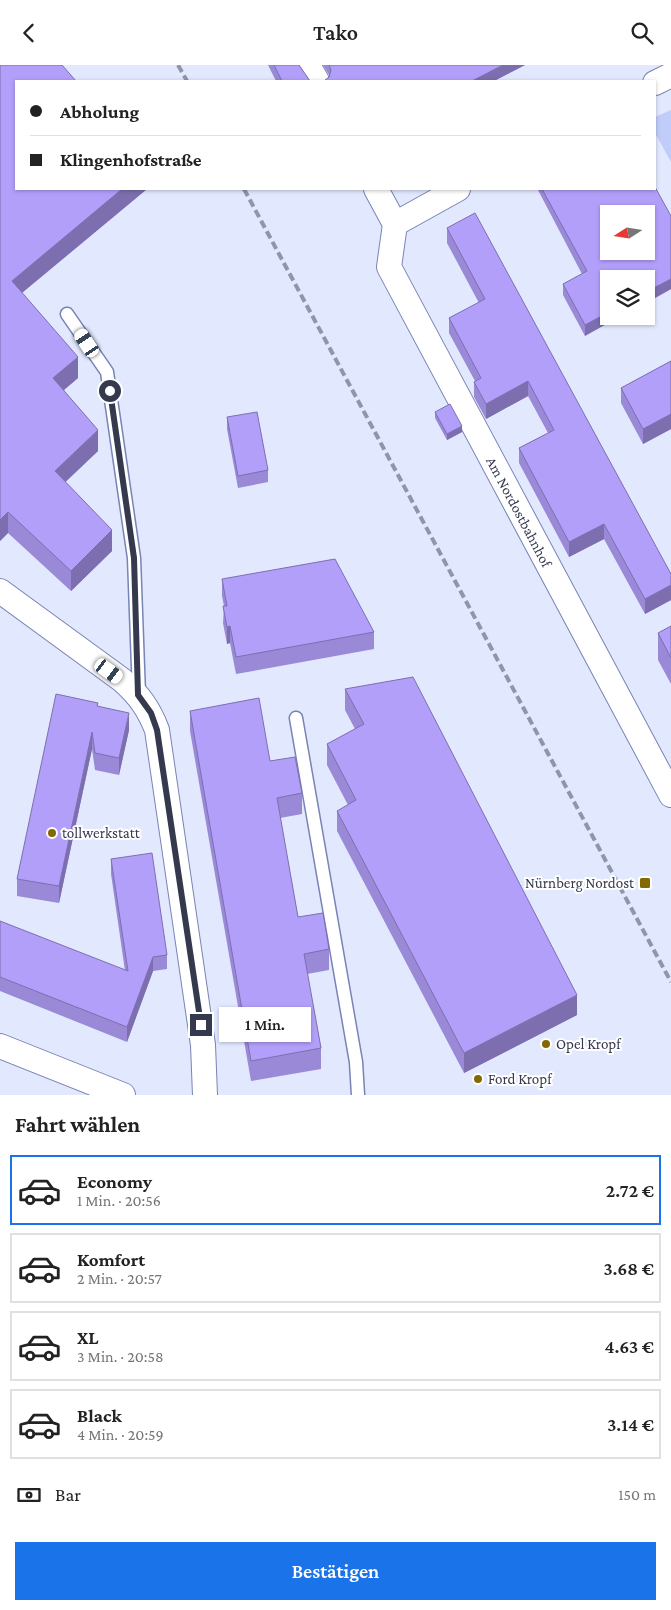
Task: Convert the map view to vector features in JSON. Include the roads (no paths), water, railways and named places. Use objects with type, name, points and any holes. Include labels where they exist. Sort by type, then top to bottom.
[{"type":"street","points":[[308,65],[316,80]]},
{"type":"street","points":[[656,82],[671,75]]},
{"type":"street","points":[[377,190],[395,224],[456,190]]},
{"type":"street","name":"Am Nordostbahnhof","points":[[395,224],[389,267],[671,795]]},
{"type":"street","points":[[0,591],[122,680],[138,695],[151,713],[157,730],[204,1045],[205,1095]]},
{"type":"street","points":[[0,1046],[123,1095]]},
{"type":"lane","points":[[67,313],[107,372],[134,558],[138,695]]},
{"type":"lane","points":[[296,718],[356,1062],[358,1095]]},
{"type":"railway","points":[[178,65],[186,80]]},
{"type":"railway","points":[[245,190],[671,982]]},
{"type":"place","name":"tollwerkstatt","points":[[52,833]]},
{"type":"place","name":"Nürnberg Nordost","points":[[645,883]]},
{"type":"place","name":"Opel Kropf","points":[[546,1044]]},
{"type":"place","name":"Ford Kropf","points":[[478,1079]]}]
